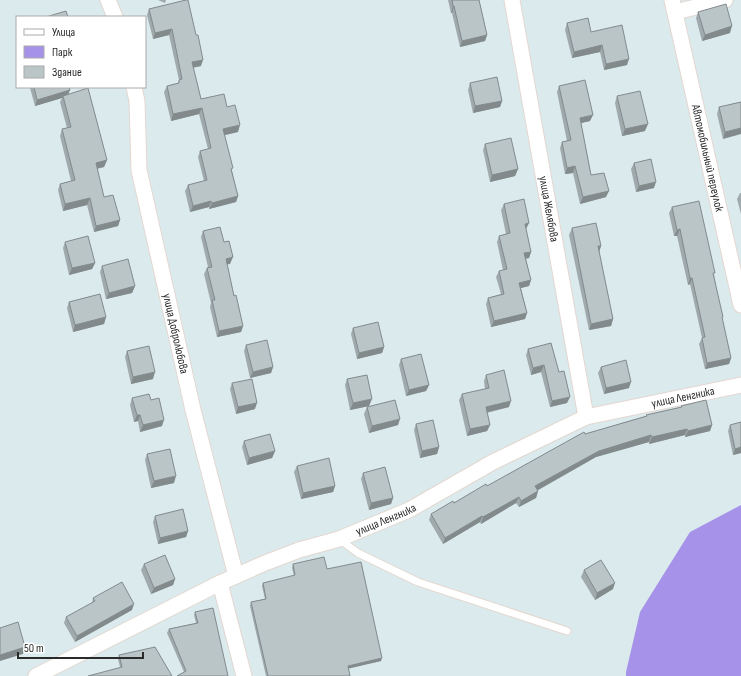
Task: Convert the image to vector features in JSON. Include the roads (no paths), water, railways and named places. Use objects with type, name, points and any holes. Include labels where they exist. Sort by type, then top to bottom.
[{"type":"street","points":[[108,0],[115,16]]},
{"type":"street","name":"улица Желябова","points":[[512,0],[586,417]]},
{"type":"street","name":"Автомобильный переулок","points":[[725,0],[673,6],[741,305]]},
{"type":"street","name":"улица Добролюбова","points":[[134,88],[137,101],[140,170],[193,410],[236,576]]},
{"type":"street","name":"улица Ленгника","points":[[36,676],[220,583],[265,563],[299,550],[338,539],[409,510],[493,462],[586,417],[741,385]]},
{"type":"street","points":[[220,583],[244,676]]},
{"type":"lane","points":[[338,539],[358,553],[418,582],[567,630]]}]
